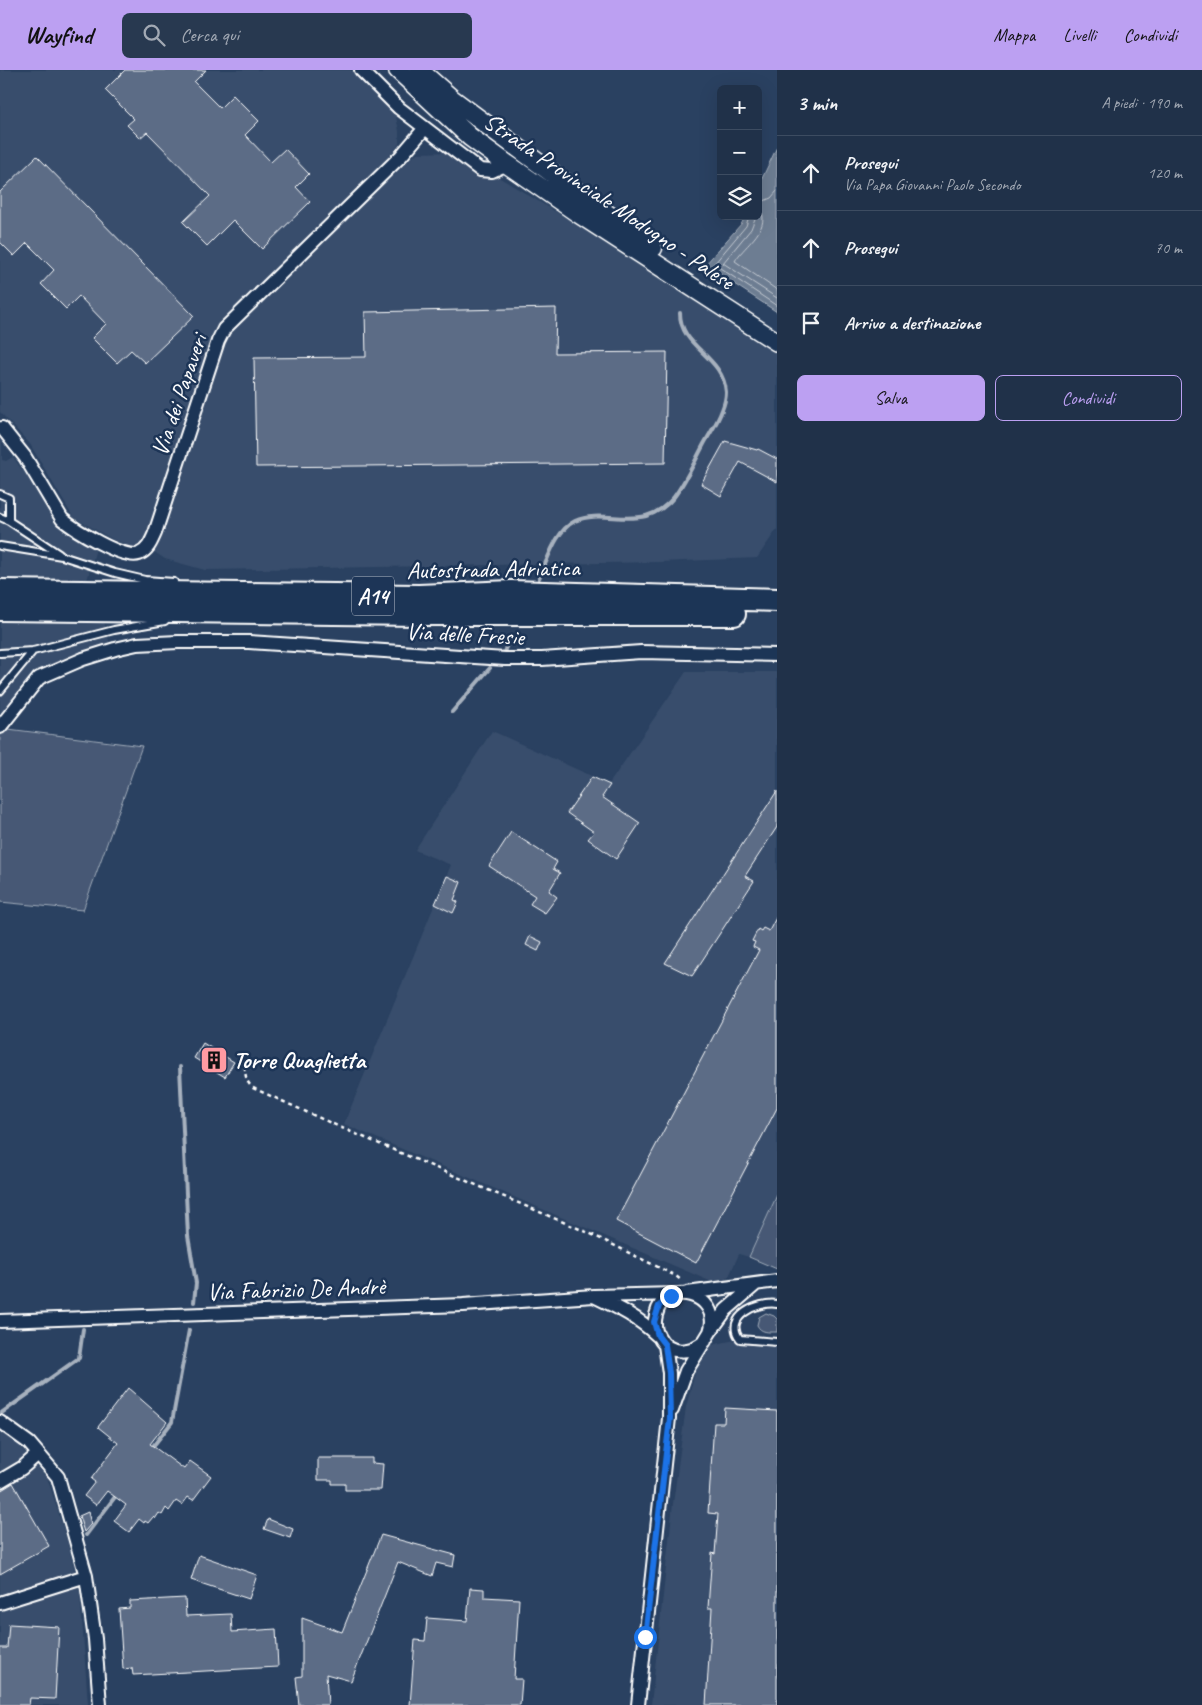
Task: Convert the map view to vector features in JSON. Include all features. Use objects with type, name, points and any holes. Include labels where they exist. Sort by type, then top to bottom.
[{"type":"highway","name":"Autostrada Adriatica","points":[[0,591],[615,613],[775,601]]},
{"type":"highway","name":"Autostrada Adriatica","points":[[0,608],[420,605],[511,592],[775,601]]},
{"type":"main road","name":"Strada Provinciale Modugno - Palese","points":[[398,70],[470,136],[507,164],[579,214],[777,342]]},
{"type":"main road","name":"Strada Provinciale Modugno - Palese","points":[[419,70],[452,100],[642,241],[777,329]]},
{"type":"street","points":[[361,70],[399,108],[480,170],[492,171],[507,164]]},
{"type":"street","name":"Via dei Papaveri","points":[[2,428],[24,457],[56,511],[66,522],[121,553],[132,555],[146,549],[150,545],[155,533],[218,341],[224,329],[401,156],[425,128]]},
{"type":"street","name":"Via delle Fresie","points":[[0,727],[39,678],[83,659],[137,644],[249,642],[505,659],[542,659],[641,652],[777,654]]},
{"type":"street","name":"Via Fabrizio De Andrè","points":[[0,1321],[463,1305],[594,1296],[680,1294],[777,1281]]},
{"type":"street","points":[[670,1418],[686,1371],[726,1310],[755,1285]]},
{"type":"street","points":[[594,1296],[626,1311],[643,1323],[661,1341],[673,1350],[692,1350],[708,1337],[712,1322],[711,1314],[706,1305],[696,1296],[680,1294],[662,1302],[656,1312],[654,1322],[661,1341],[669,1373],[670,1418],[638,1705]]},
{"type":"street","points":[[0,1422],[29,1443],[58,1477],[86,1576],[100,1705]]},
{"type":"street","points":[[0,1481],[22,1468],[38,1454]]},
{"type":"street","points":[[0,1603],[86,1576]]},
{"type":"lane","points":[[0,494],[9,498],[9,521]]},
{"type":"lane","points":[[0,517],[62,556]]},
{"type":"lane","points":[[0,546],[62,556],[115,573],[145,580],[178,583]]},
{"type":"lane","points":[[382,588],[420,605]]},
{"type":"lane","points":[[382,620],[420,605]]},
{"type":"lane","points":[[0,653],[33,651],[140,624],[176,621]]},
{"type":"lane","points":[[0,691],[33,651]]},
{"type":"lane","points":[[777,1304],[768,1302],[749,1308],[740,1317],[736,1328],[740,1340],[777,1342]]},
{"type":"path","points":[[245,1066],[245,1076],[249,1085],[253,1088],[589,1233],[676,1276],[683,1282],[680,1294]]},
{"type":"shaded area","points":[[0,70],[352,70],[392,110],[396,117],[399,144],[382,165],[392,175],[417,153],[457,152],[777,346],[777,529],[757,558],[658,562],[205,570],[165,559],[141,543],[132,547],[114,540],[73,517],[30,444],[0,412]]},
{"type":"shaded area","points":[[0,434],[2,434],[2,460],[6,461],[13,457],[22,470],[29,474],[58,522],[97,545],[87,580],[0,579]]},
{"type":"shaded area","points":[[0,620],[104,622],[110,645],[49,666],[37,673],[0,721]]},
{"type":"shaded area","points":[[686,672],[777,672],[777,1194],[749,1257],[739,1254],[726,1280],[712,1282],[344,1124],[451,865],[415,850],[492,731],[609,784]]},
{"type":"shaded area","points":[[0,728],[142,746],[83,910],[0,902]]},
{"type":"shaded area","points":[[777,1195],[777,1269],[749,1257]]},
{"type":"shaded area","points":[[766,1313],[777,1319],[777,1332],[763,1331],[757,1325],[759,1317]]},
{"type":"shaded area","points":[[740,1339],[777,1342],[777,1705],[651,1705],[673,1504],[686,1407],[702,1347]]},
{"type":"shaded area","points":[[0,1432],[20,1447],[47,1477],[68,1543],[80,1592],[88,1705],[0,1705]]},
{"type":"water","points":[[777,147],[777,312],[705,265],[743,220],[762,220],[762,179]]},
{"type":"building","points":[[125,70],[206,70],[194,82],[220,108],[233,95],[259,121],[245,135],[271,162],[285,149],[309,174],[296,187],[310,202],[262,249],[233,220],[207,246],[183,222],[210,196],[147,132],[140,138],[127,125],[134,119],[105,90]]},
{"type":"building","points":[[37,156],[194,316],[145,363],[131,350],[117,363],[92,338],[106,324],[79,296],[66,309],[41,284],[54,270],[27,243],[14,256],[0,242],[0,192]]},
{"type":"building","points":[[556,308],[555,353],[667,352],[665,463],[256,467],[254,358],[366,357],[365,312]]},
{"type":"building","points":[[725,441],[758,449],[777,459],[777,482],[740,462],[721,496],[701,484]]},
{"type":"building","points":[[592,777],[610,785],[602,797],[640,823],[616,859],[588,839],[594,832],[567,813]]},
{"type":"building","points":[[777,791],[777,827],[745,876],[754,881],[692,976],[665,963]]},
{"type":"building","points":[[511,832],[557,862],[553,869],[560,873],[549,891],[557,897],[545,913],[530,904],[535,896],[489,866]]},
{"type":"building","points":[[447,876],[461,882],[454,900],[458,902],[453,913],[435,904]]},
{"type":"building","points":[[777,916],[777,1108],[696,1263],[616,1221],[759,950],[753,947],[755,942],[752,941],[758,929],[761,931],[763,928],[769,931]]},
{"type":"building","points":[[530,936],[542,942],[538,951],[526,945]]},
{"type":"building","name":"Torre Quaglietta","points":[[203,1043],[234,1062],[225,1077],[194,1058]]},
{"type":"building","points":[[128,1388],[167,1422],[150,1444],[184,1469],[190,1461],[211,1476],[193,1500],[188,1497],[182,1505],[176,1501],[169,1511],[166,1508],[162,1515],[159,1513],[155,1519],[153,1517],[148,1523],[145,1521],[144,1523],[139,1519],[129,1532],[114,1521],[126,1505],[107,1491],[96,1505],[84,1496],[95,1482],[91,1479],[118,1443],[98,1427]]},
{"type":"building","points":[[725,1408],[777,1411],[777,1705],[706,1705],[712,1608],[708,1608],[712,1553],[715,1554],[718,1514],[708,1513],[714,1423],[724,1423]]},
{"type":"building","points":[[318,1458],[372,1458],[372,1463],[383,1464],[381,1490],[345,1490],[345,1484],[332,1484],[332,1480],[318,1480]]},
{"type":"building","points":[[13,1483],[49,1546],[0,1574],[0,1491]]},
{"type":"building","points":[[88,1512],[91,1524],[84,1532],[79,1516]]},
{"type":"building","points":[[268,1519],[293,1529],[290,1538],[264,1529]]},
{"type":"building","points":[[381,1535],[455,1555],[453,1567],[436,1563],[432,1576],[398,1562],[351,1681],[326,1674],[328,1705],[299,1705],[296,1677],[302,1676],[302,1618],[342,1632]]},
{"type":"building","points":[[199,1555],[257,1575],[249,1599],[191,1580]]},
{"type":"building","points":[[470,1588],[484,1589],[484,1597],[519,1599],[514,1679],[522,1679],[520,1705],[410,1705],[415,1640],[425,1641],[427,1618],[467,1621]]},
{"type":"building","points":[[185,1598],[186,1616],[231,1614],[232,1632],[276,1629],[278,1667],[133,1675],[132,1668],[123,1669],[119,1609],[130,1608],[130,1601]]},
{"type":"building","points":[[9,1624],[59,1627],[55,1699],[30,1698],[29,1705],[0,1705],[0,1648],[7,1648]]},
{"type":"waterway","points":[[539,578],[557,539],[575,521],[592,517],[637,518],[650,515],[669,503],[690,471],[716,423],[726,396],[723,379],[718,369],[687,335],[682,325],[680,313]]},
{"type":"waterway","points":[[504,652],[510,637]]},
{"type":"waterway","points":[[452,712],[490,668]]},
{"type":"waterway","points":[[180,1067],[188,1236],[196,1283],[194,1302]]},
{"type":"waterway","points":[[0,1414],[79,1358],[83,1329]]},
{"type":"waterway","points":[[150,1450],[172,1422],[189,1330]]},
{"type":"waterway","points":[[86,1535],[118,1493]]},
{"type":"place","name":"Torre Quaglietta","points":[[214,1060]]},
{"type":"route","points":[[645,1637],[670,1418],[669,1373],[665,1345],[658,1336],[654,1322],[659,1306],[671,1296]]}]
